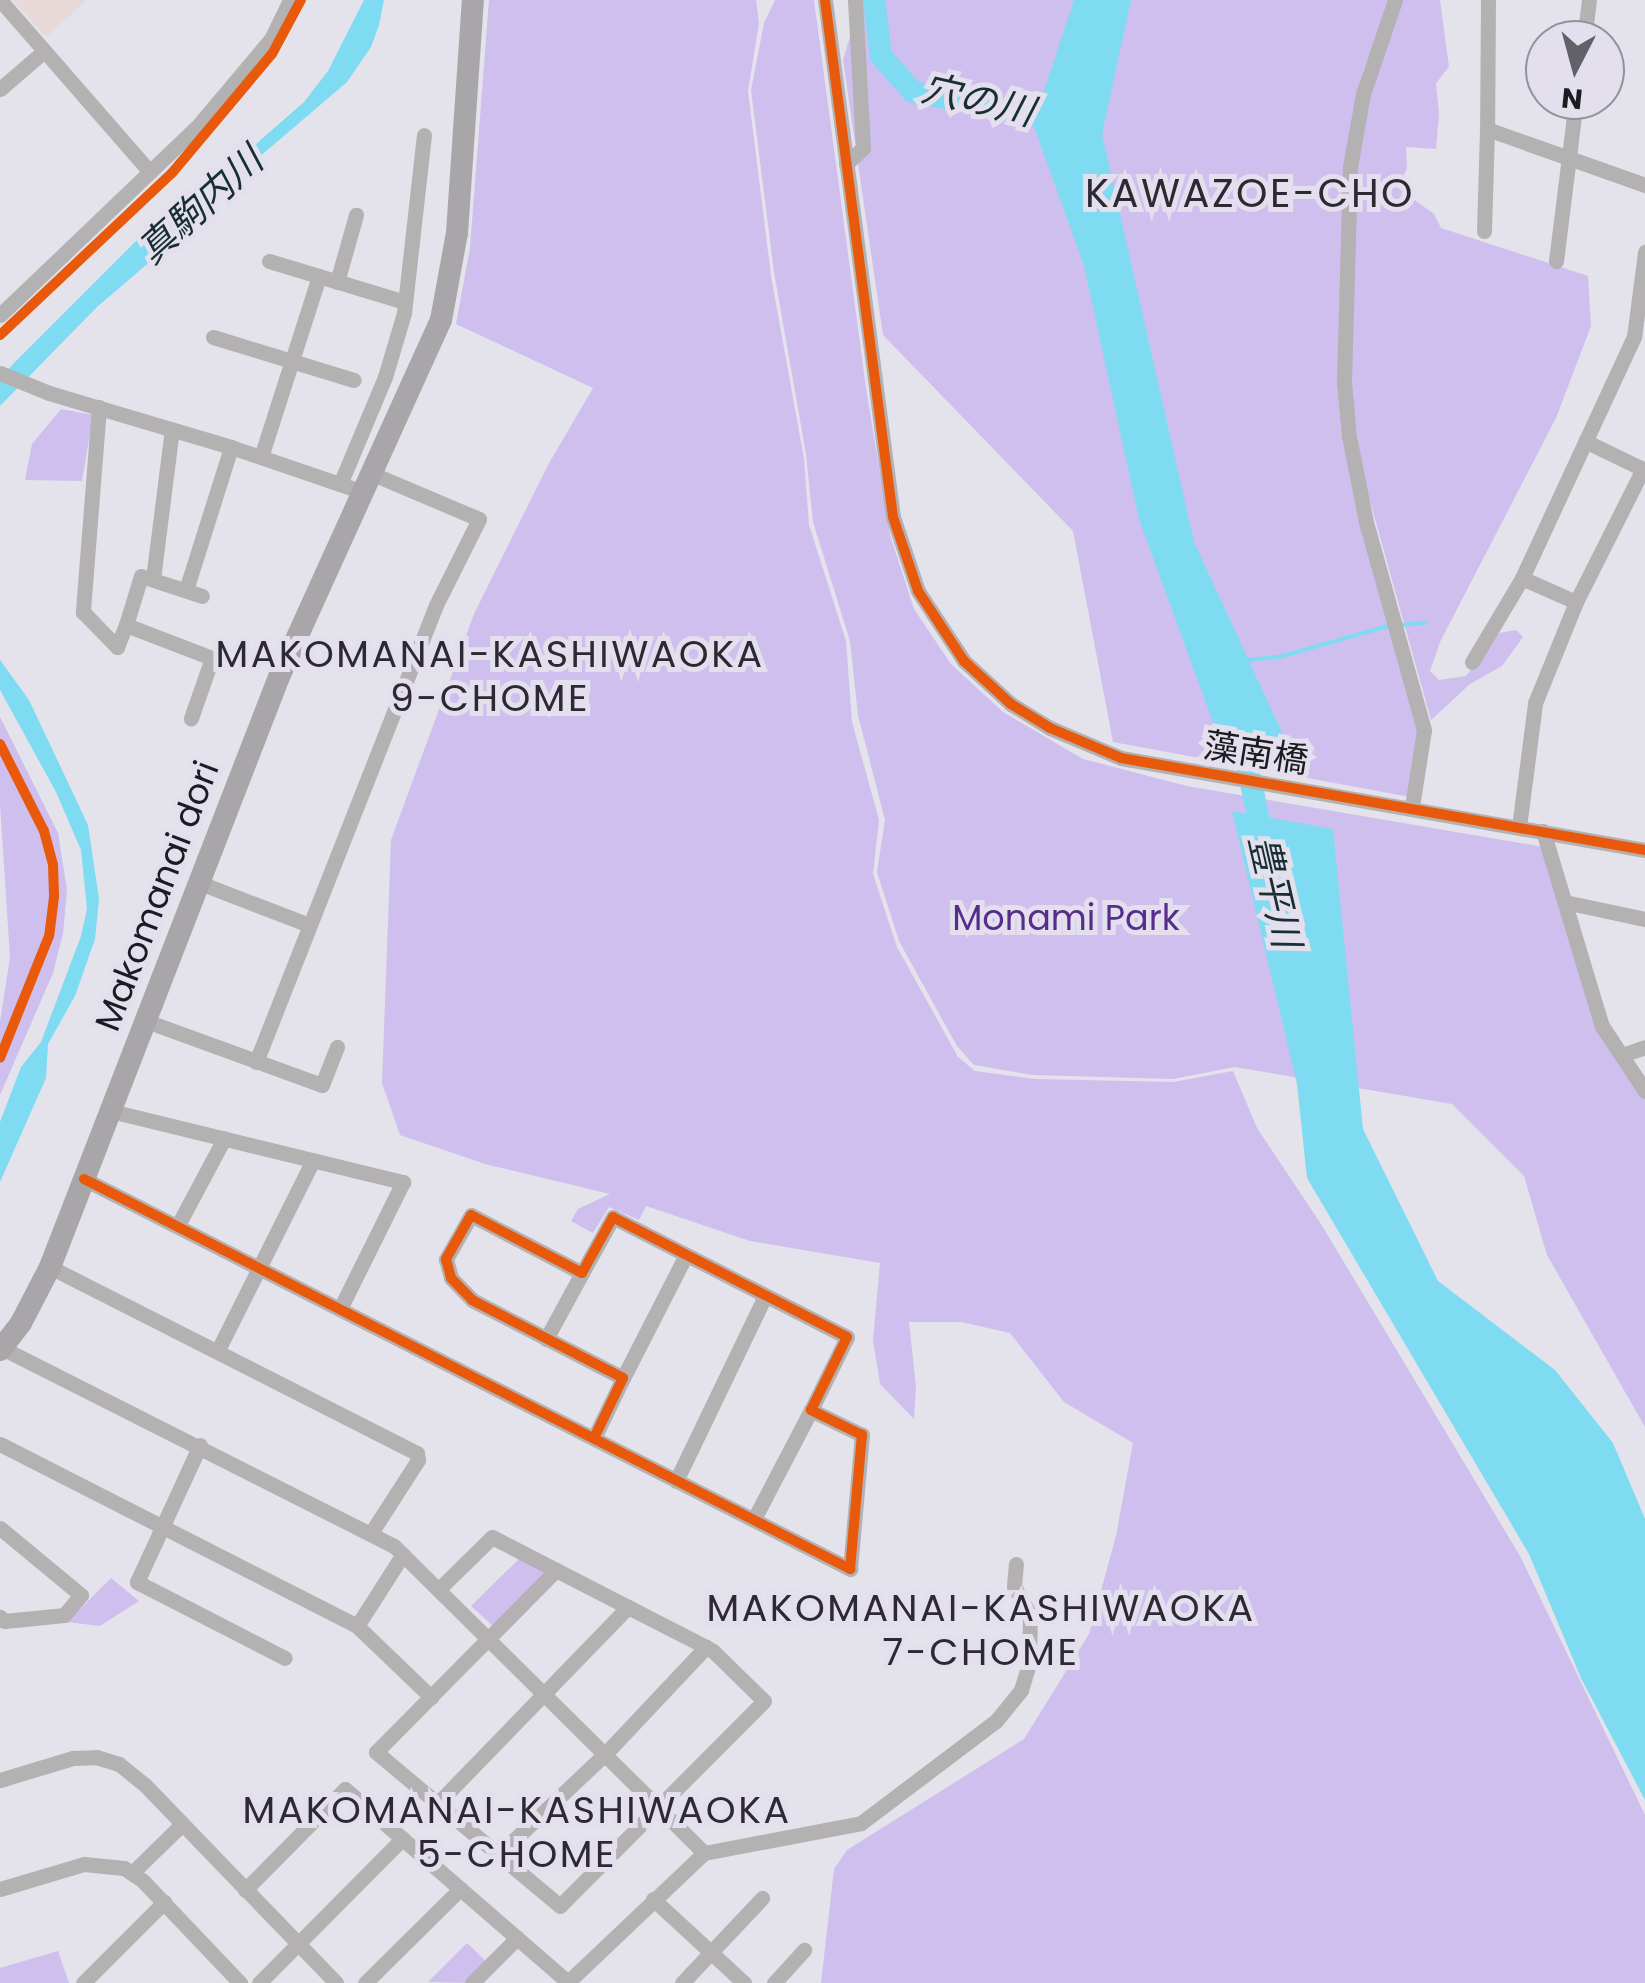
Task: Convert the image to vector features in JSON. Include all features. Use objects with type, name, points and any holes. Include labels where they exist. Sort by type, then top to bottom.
[{"type":"highway","name":"Makomanai dori","points":[[1,1349],[21,1323],[50,1267],[279,677],[429,350],[451,274],[473,0]]},
{"type":"street","points":[[0,0],[150,172]]},
{"type":"street","points":[[0,315],[234,86],[271,39],[290,0]]},
{"type":"street","name":"藻南橋","points":[[825,0],[888,492],[905,560],[918,591],[958,654],[1012,704],[1085,746],[1156,765],[1645,850]]},
{"type":"street","points":[[846,164],[862,148],[855,0]]},
{"type":"street","points":[[1395,0],[1364,94],[1350,167],[1344,382],[1349,436],[1366,522],[1424,730],[1412,808]]},
{"type":"street","points":[[1484,231],[1488,0]]},
{"type":"street","points":[[0,90],[44,50]]},
{"type":"street","points":[[1556,261],[1573,120]]},
{"type":"street","points":[[1486,130],[1645,185]]},
{"type":"street","points":[[341,482],[394,351],[406,302],[424,135]]},
{"type":"street","points":[[337,282],[356,215]]},
{"type":"street","points":[[1472,662],[1522,578],[1634,337],[1645,252]]},
{"type":"street","points":[[269,261],[406,302]]},
{"type":"street","points":[[261,457],[319,276]]},
{"type":"street","points":[[213,337],[354,380]]},
{"type":"street","points":[[0,373],[49,394],[341,482],[368,483],[479,519],[436,605],[256,1062]]},
{"type":"street","points":[[98,407],[83,612],[117,647],[141,576],[194,593],[230,447]]},
{"type":"street","points":[[153,578],[172,429]]},
{"type":"street","points":[[1519,827],[1535,704],[1576,602],[1643,469],[1585,441]]},
{"type":"street","points":[[1522,578],[1576,602]]},
{"type":"street","points":[[126,624],[212,658],[191,718]]},
{"type":"street","points":[[1543,832],[1602,1026],[1645,1091]]},
{"type":"street","points":[[200,883],[309,926]]},
{"type":"street","points":[[1565,902],[1645,920]]},
{"type":"street","points":[[146,1021],[322,1085],[337,1048]]},
{"type":"street","points":[[1622,1055],[1645,1047]]},
{"type":"street","points":[[111,1110],[403,1182],[341,1307]]},
{"type":"street","points":[[178,1225],[224,1139]]},
{"type":"street","points":[[218,1350],[313,1160]]},
{"type":"street","points":[[84,1179],[850,1569],[862,1435],[811,1410]]},
{"type":"street","points":[[582,1273],[471,1214],[446,1259],[451,1278],[472,1300],[623,1378]]},
{"type":"street","points":[[546,1339],[613,1216],[847,1337],[754,1520]]},
{"type":"street","points":[[594,1438],[686,1255]]},
{"type":"street","points":[[50,1267],[417,1454],[418,1460],[371,1534]]},
{"type":"street","points":[[676,1481],[765,1296]]},
{"type":"street","points":[[1,1349],[200,1446],[403,1554],[704,1853]]},
{"type":"street","points":[[0,1444],[357,1626],[431,1697]]},
{"type":"street","points":[[200,1446],[137,1582],[286,1658]]},
{"type":"street","points":[[0,1528],[81,1595],[64,1615],[4,1621],[0,1617]]},
{"type":"street","points":[[439,1590],[492,1537],[706,1647],[746,1679],[764,1701],[560,1906],[376,1752],[556,1570]]},
{"type":"street","points":[[357,1626],[403,1554]]},
{"type":"street","points":[[245,1890],[345,1790],[567,1982],[704,1853],[860,1823],[996,1720],[1020,1690],[1029,1664],[1030,1614],[1014,1586],[1016,1564]]},
{"type":"street","points":[[437,1804],[628,1608]]},
{"type":"street","points":[[497,1856],[606,1752],[706,1647]]},
{"type":"street","points":[[0,1780],[73,1758],[108,1760],[137,1777],[336,1983]]},
{"type":"street","points":[[132,1873],[182,1824]]},
{"type":"street","points":[[258,1983],[403,1838]]},
{"type":"street","points":[[0,1868],[3,1888],[84,1864],[106,1864],[132,1873],[240,1983]]},
{"type":"street","points":[[365,1983],[460,1888]]},
{"type":"street","points":[[682,1983],[762,1898]]},
{"type":"street","points":[[654,1899],[744,1983]]},
{"type":"street","points":[[83,1983],[164,1902]]},
{"type":"street","points":[[472,1983],[518,1938]]},
{"type":"street","points":[[774,1983],[804,1950]]},
{"type":"shaded area","points":[[13,0],[87,0],[46,37]]},
{"type":"green space","points":[[489,0],[756,0],[759,23],[748,91],[771,276],[804,459],[809,525],[846,641],[852,722],[879,820],[873,874],[897,947],[958,1057],[975,1071],[1035,1079],[1173,1082],[1233,1071],[1257,1128],[1321,1224],[1520,1556],[1645,1815],[1645,1983],[821,1983],[834,1869],[847,1850],[1024,1739],[1089,1634],[1116,1536],[1133,1443],[1064,1402],[1010,1333],[961,1322],[909,1322],[916,1387],[914,1419],[880,1384],[873,1340],[880,1263],[750,1241],[646,1206],[639,1220],[609,1207],[593,1233],[571,1221],[578,1209],[610,1194],[485,1164],[400,1135],[382,1083],[391,840],[474,614],[548,465],[593,388],[456,324],[470,248]]},
{"type":"green space","name":"Monami Park","points":[[775,0],[814,0],[866,388],[890,535],[914,609],[951,664],[1003,712],[1083,759],[1187,786],[1544,847],[1584,976],[1645,1098],[1645,1427],[1547,1255],[1524,1176],[1452,1104],[1235,1067],[1173,1079],[1032,1075],[974,1065],[957,1046],[899,941],[877,872],[885,820],[858,715],[850,641],[813,522],[806,454],[774,272],[751,90],[764,23]]},
{"type":"green space","points":[[861,0],[1390,0],[1363,71],[1340,390],[1420,726],[1410,797],[1113,742],[1073,531],[883,335],[843,60]]},
{"type":"green space","points":[[1403,0],[1440,0],[1449,67],[1436,83],[1436,149],[1406,147],[1407,168],[1398,188],[1434,214],[1441,228],[1588,276],[1591,326],[1556,418],[1440,642],[1430,671],[1439,680],[1466,676],[1499,633],[1516,630],[1523,637],[1502,666],[1470,684],[1431,720],[1365,483],[1349,384],[1355,176],[1369,94]]},
{"type":"green space","points":[[61,409],[93,415],[82,481],[25,480],[32,444]]},
{"type":"green space","points":[[0,717],[58,833],[67,890],[63,934],[53,973],[0,1095],[0,1022],[10,957],[0,805]]},
{"type":"green space","points":[[522,1556],[549,1570],[494,1627],[471,1606]]},
{"type":"green space","points":[[111,1578],[139,1601],[100,1626],[67,1622]]},
{"type":"green space","points":[[467,1943],[489,1964],[471,1983],[428,1982]]},
{"type":"green space","points":[[58,1951],[69,1983],[0,1983],[0,1968]]},
{"type":"water","name":"真駒内川","points":[[364,0],[384,0],[371,47],[347,82],[215,195],[166,248],[97,307],[0,406],[0,378],[163,214],[196,189],[209,185],[304,102],[328,71]]},
{"type":"water","points":[[1074,0],[1131,0],[1102,134],[1194,542],[1299,769],[1226,758],[1139,519],[1084,266],[1033,124]]},
{"type":"water","points":[[0,660],[29,700],[88,825],[99,899],[95,939],[75,996],[48,1044],[46,1078],[0,1182],[0,1122],[21,1067],[41,1042],[81,936],[87,909],[81,850],[56,792],[0,690]]},
{"type":"water","points":[[1232,811],[1333,829],[1363,1129],[1438,1281],[1555,1370],[1613,1443],[1645,1519],[1645,1800],[1581,1678],[1529,1554],[1307,1178],[1297,1084]]},
{"type":"waterway","name":"穴の川","points":[[874,0],[881,56],[913,92],[1067,121]]},
{"type":"waterway","points":[[1400,625],[1425,623]]},
{"type":"waterway","points":[[1245,660],[1279,657],[1391,625]]},
{"type":"waterway","name":"豊平川","points":[[1240,733],[1264,843]]},
{"type":"cycle path","points":[[0,335],[172,173],[272,54],[301,0]]},
{"type":"cycle path","points":[[825,0],[893,517],[918,591],[964,661],[1011,704],[1050,728],[1121,758],[1645,850]]},
{"type":"cycle path","points":[[0,744],[44,831],[53,865],[54,897],[49,936],[0,1058]]},
{"type":"cycle path","points":[[84,1179],[850,1569],[862,1435],[811,1410],[847,1337],[613,1217],[582,1273],[471,1215],[446,1259],[451,1278],[472,1300],[623,1378],[594,1438]]},
{"type":"district","name":"KAWAZOE-CHO","points":[[1250,193]]},
{"type":"district","name":"MAKOMANAI-KASHIWAOKA 9-CHOME","points":[[490,676]]},
{"type":"district","name":"MAKOMANAI-KASHIWAOKA 7-CHOME","points":[[981,1630]]},
{"type":"district","name":"MAKOMANAI-KASHIWAOKA 5-CHOME","points":[[517,1832]]}]
